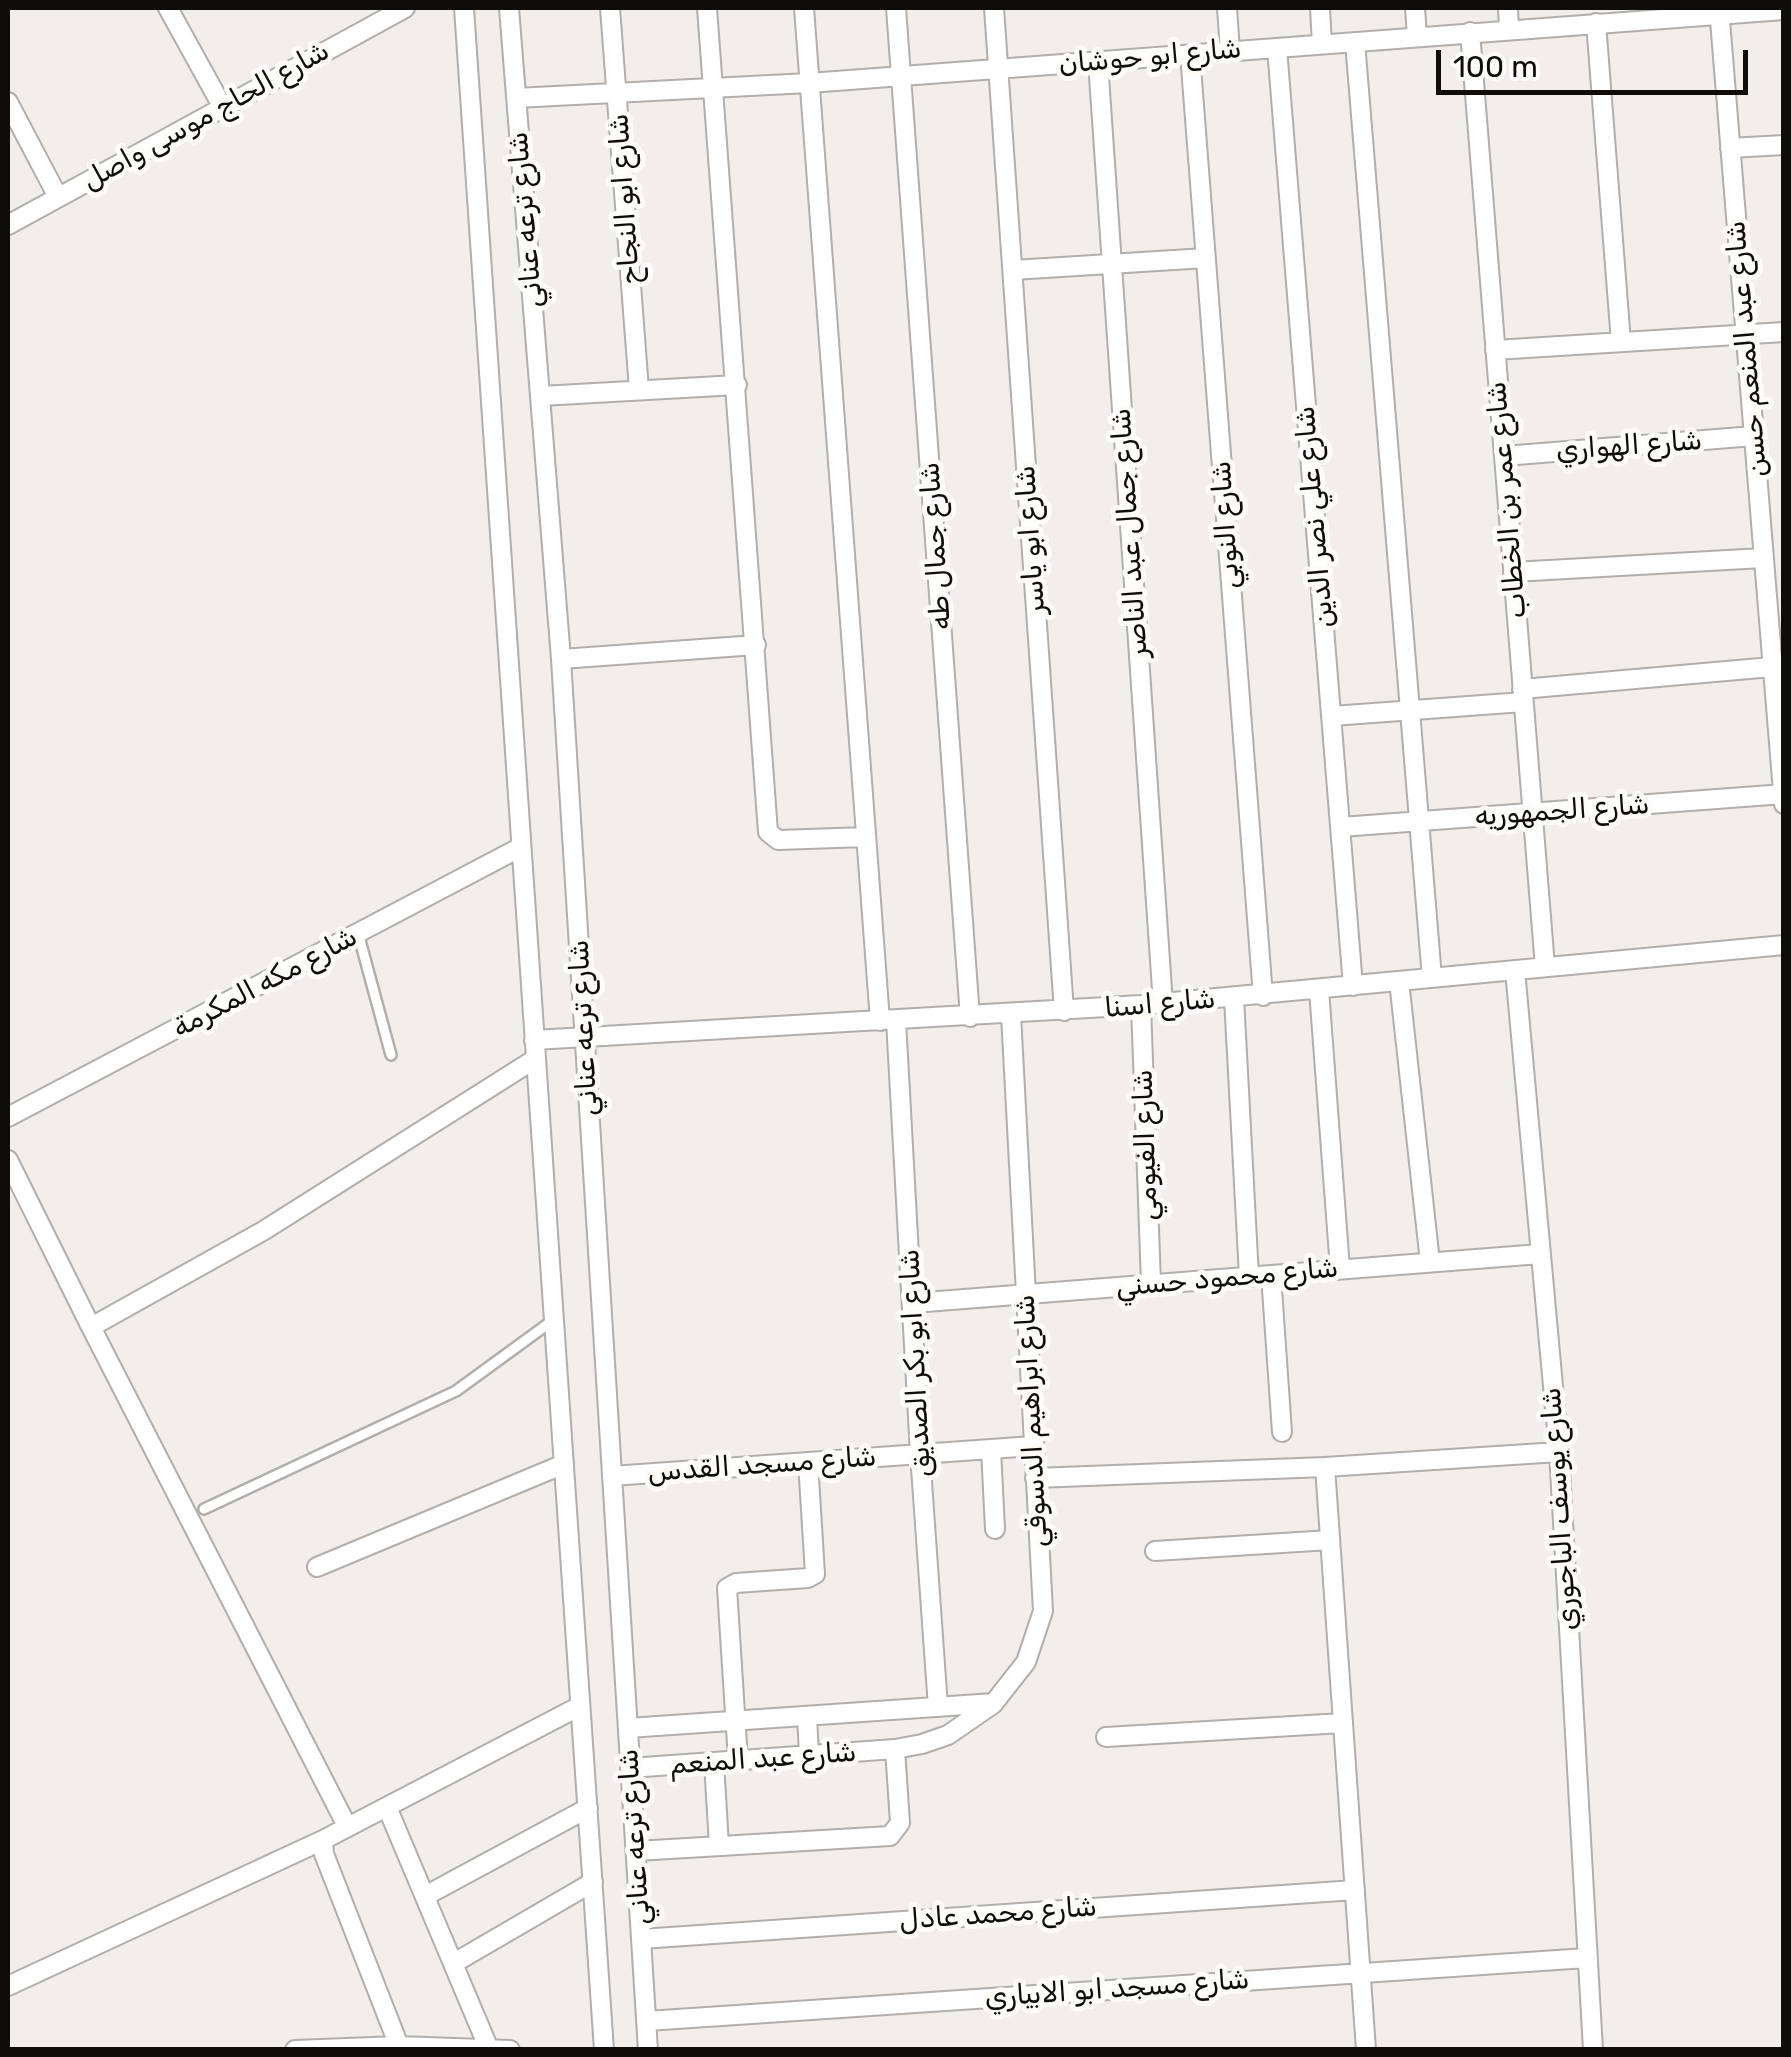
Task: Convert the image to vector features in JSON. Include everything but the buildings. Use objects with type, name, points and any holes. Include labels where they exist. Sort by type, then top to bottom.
[{"type":"street","points":[[168,8],[222,106]]},
{"type":"street","name":"شارع الحاج موسى واصل","points":[[8,226],[406,8]]},
{"type":"street","name":"شارع ترعه عناني","points":[[464,8],[604,2050]]},
{"type":"street","name":"شارع ترعه عناني","points":[[509,8],[561,659],[648,2050]]},
{"type":"street","name":"شارع ابو النجاح","points":[[610,8],[640,390]]},
{"type":"street","points":[[707,8],[768,832],[778,840],[866,837]]},
{"type":"street","name":"شارع ابو بكر الصديق","points":[[804,8],[866,837],[888,1020],[913,1303],[938,1707]]},
{"type":"street","name":"شارع جمال طه","points":[[896,8],[970,1017]]},
{"type":"street","name":"شارع ابو ياسر","points":[[994,8],[1064,1011]]},
{"type":"street","points":[[1228,8],[1230,51]]},
{"type":"street","points":[[1320,8],[1322,44]]},
{"type":"street","points":[[1415,8],[1416,36]]},
{"type":"street","points":[[1508,8],[1509,29]]},
{"type":"street","name":"شارع عبد المنعم حسن","points":[[1719,10],[1764,558],[1778,666],[1784,804]]},
{"type":"street","name":"شارع ابو حوشان","points":[[516,98],[808,83],[1354,42],[1608,18],[1784,10]]},
{"type":"street","points":[[1608,18],[1621,342]]},
{"type":"street","name":"شارع عمر بن الخطاب","points":[[1470,32],[1544,967]]},
{"type":"street","points":[[1354,42],[1432,978]]},
{"type":"street","name":"شارع علي نصر الدين","points":[[1277,48],[1354,986]]},
{"type":"street","name":"شارع النوبي","points":[[1190,54],[1263,996]]},
{"type":"street","name":"شارع جمال عبد الناصر","points":[[1098,62],[1163,1004]]},
{"type":"street","points":[[8,102],[58,197]]},
{"type":"street","points":[[1730,148],[1784,145]]},
{"type":"street","points":[[1013,270],[1206,258]]},
{"type":"street","points":[[1496,350],[1784,332]]},
{"type":"street","points":[[540,396],[736,385]]},
{"type":"street","name":"شارع الهواري","points":[[1504,456],[1754,436]]},
{"type":"street","points":[[1513,572],[1764,558]]},
{"type":"street","points":[[561,659],[756,645]]},
{"type":"street","points":[[1332,716],[1778,666]]},
{"type":"street","name":"شارع الجمهوريه","points":[[1340,828],[1783,794]]},
{"type":"street","name":"شارع مكه المكرمة","points":[[8,1117],[521,848]]},
{"type":"street","name":"شارع اسنا","points":[[535,1050],[584,1038],[1141,1006],[1784,946]]},
{"type":"street","name":"شارع يوسف الباجوري","points":[[1514,970],[1559,1452],[1593,2050]]},
{"type":"street","points":[[1400,982],[1430,1262]]},
{"type":"street","points":[[1319,990],[1340,1270]]},
{"type":"street","points":[[1234,998],[1249,1277]]},
{"type":"street","name":"شارع الفيومي","points":[[1141,1006],[1151,1284]]},
{"type":"street","name":"شارع ابراهيم الدسوقي","points":[[896,1749],[948,1734],[994,1703],[1026,1662],[1044,1610],[1011,1014]]},
{"type":"street","points":[[91,1327],[263,1230],[535,1050]]},
{"type":"street","points":[[8,1160],[347,1826]]},
{"type":"street","name":"شارع محمود حسني","points":[[913,1303],[1540,1254]]},
{"type":"street","points":[[1271,1275],[1282,1432]]},
{"type":"street","name":"شارع مسجد القدس","points":[[612,1476],[1033,1446]]},
{"type":"street","points":[[991,1449],[995,1529]]},
{"type":"street","points":[[1035,1478],[1559,1452]]},
{"type":"street","points":[[738,1760],[727,1588],[736,1583],[808,1578],[814,1574],[808,1462]]},
{"type":"street","points":[[318,1567],[564,1464]]},
{"type":"street","points":[[1325,1466],[1366,2050]]},
{"type":"street","points":[[1155,1550],[1330,1540]]},
{"type":"street","points":[[628,1728],[994,1703]]},
{"type":"street","points":[[8,1986],[324,1840],[580,1706]]},
{"type":"street","points":[[806,1716],[809,1755]]},
{"type":"street","points":[[1106,1738],[1343,1723]]},
{"type":"street","points":[[636,1852],[890,1836],[900,1823],[896,1749]]},
{"type":"street","name":"شارع عبد المنعم","points":[[630,1768],[896,1749]]},
{"type":"street","points":[[714,1762],[719,1846]]},
{"type":"street","points":[[387,1806],[488,2049]]},
{"type":"street","points":[[426,1895],[588,1808]]},
{"type":"street","points":[[324,1840],[324,1854],[399,2046]]},
{"type":"street","points":[[454,1963],[593,1882]]},
{"type":"street","name":"شارع محمد عادل","points":[[642,1938],[1355,1890]]},
{"type":"street","name":"شارع مسجد ابو الابياري","points":[[647,2021],[1587,1958]]},
{"type":"street","points":[[295,2050],[399,2046],[510,2050]]},
{"type":"lane","points":[[358,934],[391,1055]]},
{"type":"lane","points":[[204,1510],[456,1391],[554,1320]]}]
